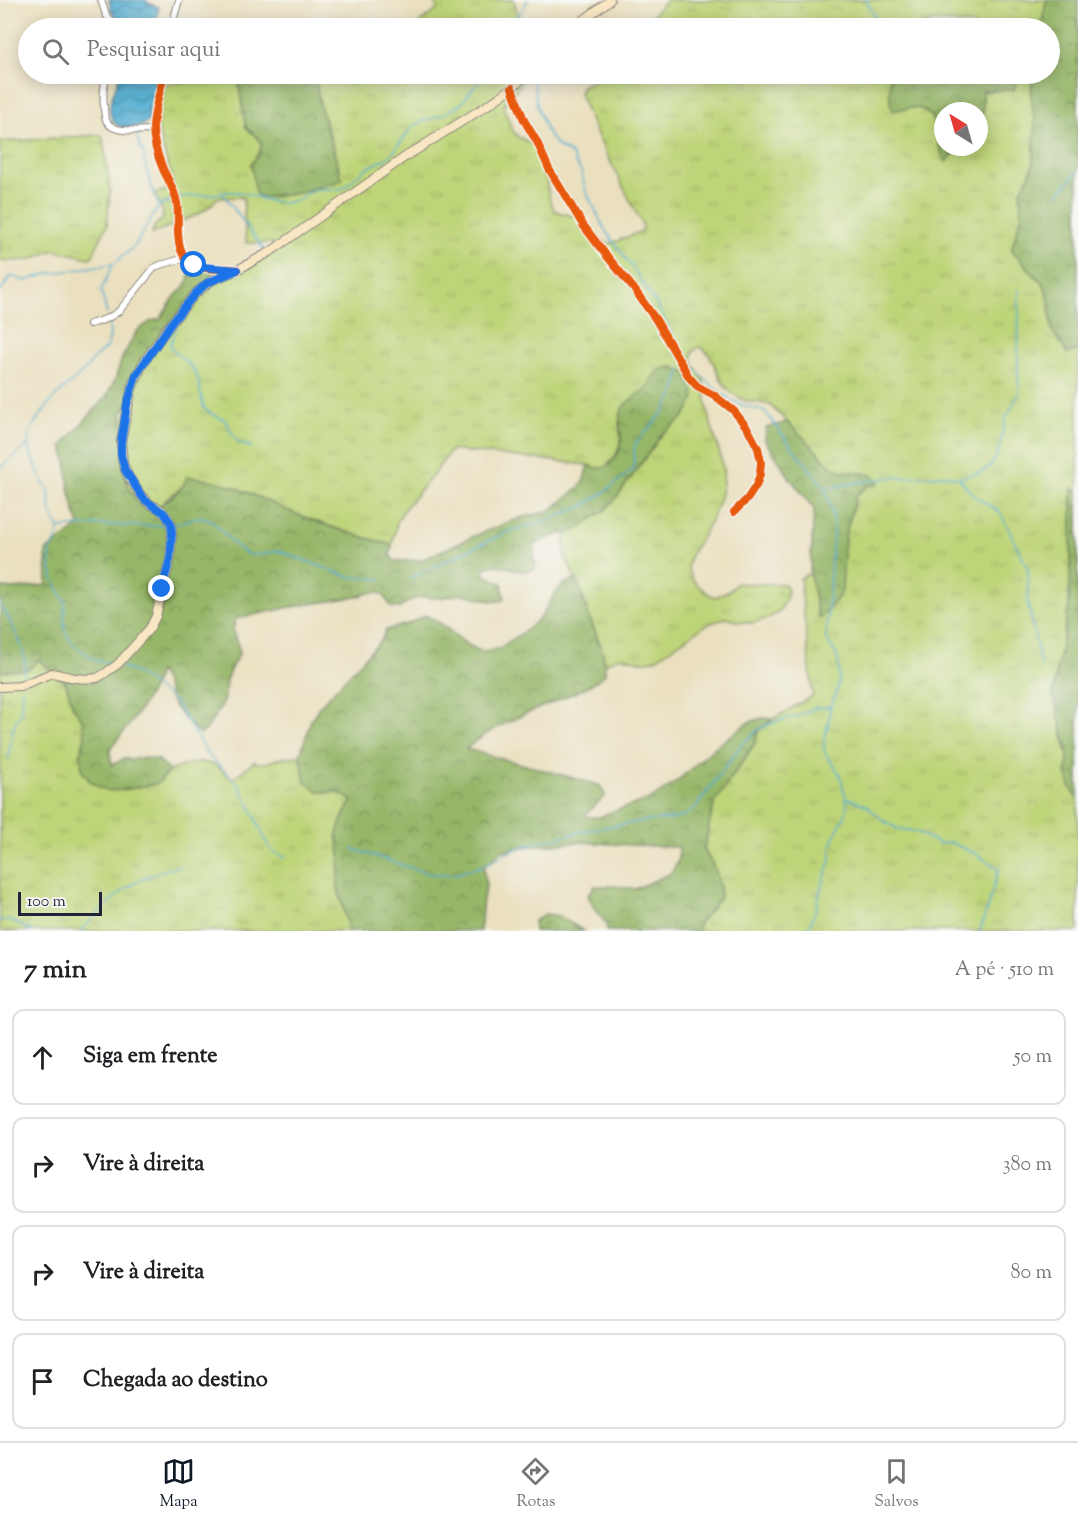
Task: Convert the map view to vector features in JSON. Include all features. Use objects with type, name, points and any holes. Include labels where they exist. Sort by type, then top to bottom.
[{"type":"main road","points":[[586,18],[610,0]]},
{"type":"main road","points":[[0,687],[20,686],[52,673],[75,678],[97,678],[118,664],[150,628],[156,616],[170,559],[171,523],[160,510],[145,500],[129,478],[121,455],[121,442],[127,405],[136,375],[172,322],[196,293],[207,283],[260,258],[285,242],[405,157],[516,84]]},
{"type":"street","points":[[101,0],[108,18]]},
{"type":"street","points":[[174,18],[179,0]]},
{"type":"street","points":[[104,84],[105,118],[111,126],[123,130],[153,129]]},
{"type":"street","points":[[161,84],[153,129],[160,160],[178,205],[179,238],[182,251],[190,262],[198,266],[237,270]]},
{"type":"street","points":[[512,88],[524,120],[549,169],[583,225],[656,320],[689,377],[697,386],[714,395],[735,411],[758,448],[761,462],[757,484],[748,498],[734,512]]},
{"type":"street","points":[[90,324],[119,311],[154,268],[186,258]]},
{"type":"green space","points":[[435,0],[514,0],[518,18],[426,18],[437,10]]},
{"type":"green space","points":[[667,0],[1047,0],[1042,18],[650,18]]},
{"type":"green space","points":[[1047,0],[1078,0],[1078,349],[1067,353],[1052,330],[1049,300],[1044,284],[1012,250],[1022,215],[1020,193],[1032,170],[1034,154],[1035,120],[1031,95],[1032,84],[1060,84],[1060,18],[1042,18]]},
{"type":"green space","points":[[164,84],[239,84],[246,128],[261,144],[259,153],[251,164],[271,197],[309,191],[342,180],[316,84],[521,84],[503,106],[513,131],[518,137],[540,147],[550,201],[555,211],[583,219],[594,234],[610,244],[642,231],[643,226],[579,94],[581,87],[586,84],[890,84],[893,110],[918,108],[931,116],[934,123],[934,156],[943,156],[946,161],[951,156],[988,156],[988,102],[983,102],[983,91],[1014,90],[1016,84],[1032,84],[1031,95],[1035,120],[1034,154],[1032,170],[1020,193],[1022,215],[1012,250],[1044,284],[1049,300],[1052,330],[1073,352],[1078,349],[1078,492],[1072,488],[1069,605],[1053,692],[1068,756],[1067,775],[1078,800],[1078,931],[698,931],[704,915],[713,907],[717,874],[704,849],[716,798],[755,743],[758,731],[771,720],[813,696],[800,578],[810,573],[818,617],[821,617],[843,556],[845,536],[856,496],[868,485],[879,484],[864,473],[842,471],[832,467],[770,405],[745,401],[727,389],[709,355],[701,347],[696,348],[692,360],[703,379],[708,414],[722,461],[723,476],[720,499],[690,558],[689,573],[698,586],[715,597],[729,591],[737,583],[785,584],[788,590],[787,597],[779,612],[769,618],[752,623],[725,618],[706,625],[649,661],[619,657],[605,665],[601,646],[582,593],[565,556],[564,546],[566,533],[574,531],[605,510],[663,433],[682,419],[694,399],[681,371],[673,367],[654,375],[651,383],[624,407],[619,422],[621,441],[616,455],[606,467],[598,469],[588,465],[451,450],[405,508],[397,522],[392,545],[358,536],[287,511],[246,492],[183,486],[155,509],[144,509],[129,488],[125,474],[122,427],[141,365],[196,292],[276,252],[273,243],[246,243],[243,197],[217,198],[204,211],[152,234],[155,225],[163,219],[162,209],[154,194],[169,189],[173,184],[157,127]]},
{"type":"green space","points":[[239,84],[316,84],[342,180],[292,194],[260,197],[256,194],[251,164],[260,152],[261,144],[257,137],[246,128]]},
{"type":"green space","points":[[890,84],[1016,84],[1014,90],[983,91],[983,102],[934,102],[934,123],[925,111],[917,108],[893,110]]},
{"type":"green space","points":[[100,135],[103,139],[110,191],[107,225],[92,257],[54,250],[29,260],[0,261],[0,142]]},
{"type":"green space","points":[[942,156],[952,156],[946,162]]},
{"type":"green space","points":[[188,265],[201,269],[224,266],[234,270],[219,276],[162,331],[122,414],[125,474],[129,488],[144,509],[155,509],[172,497],[183,486],[187,477],[200,478],[238,489],[326,525],[392,545],[390,556],[395,561],[421,560],[520,518],[549,511],[583,483],[588,465],[602,468],[610,464],[621,443],[620,420],[624,406],[646,388],[661,370],[674,368],[687,374],[694,399],[682,419],[663,433],[605,510],[574,531],[553,536],[535,544],[534,570],[524,571],[496,565],[484,568],[484,575],[502,583],[505,599],[491,601],[461,594],[438,598],[422,597],[400,608],[391,607],[383,594],[373,592],[235,619],[233,632],[239,655],[226,680],[222,705],[207,729],[200,734],[182,716],[173,704],[159,672],[145,702],[111,747],[110,752],[112,765],[123,759],[149,758],[159,760],[169,771],[158,783],[109,791],[90,781],[82,771],[81,754],[85,736],[82,719],[73,707],[66,683],[39,660],[28,670],[0,671],[0,588],[15,589],[47,585],[46,551],[79,525],[70,493],[62,446],[106,397],[115,380],[122,358],[137,331],[151,321],[160,319],[176,295],[185,287],[190,274]]},
{"type":"green space","points":[[787,422],[832,467],[842,471],[873,475],[880,484],[868,485],[856,496],[845,536],[842,590],[821,618],[818,617],[810,573],[814,509],[765,440],[766,428]]},
{"type":"green space","points":[[1072,488],[1078,492],[1078,800],[1067,775],[1068,756],[1053,693],[1069,605]]},
{"type":"green space","points":[[577,580],[601,649],[605,674],[589,686],[494,730],[466,749],[599,785],[605,796],[586,814],[587,817],[600,817],[651,799],[676,782],[715,747],[749,722],[762,718],[773,719],[758,731],[755,743],[714,803],[704,849],[717,874],[720,898],[699,923],[698,931],[607,931],[606,923],[595,910],[588,895],[595,886],[635,889],[671,873],[678,861],[679,847],[579,842],[502,851],[484,867],[486,887],[480,931],[349,931],[338,888],[340,854],[337,834],[352,800],[337,792],[319,792],[305,782],[300,755],[311,720],[319,707],[382,639],[386,630],[408,624],[426,615],[443,625],[466,644],[480,651],[498,649],[541,617],[556,592],[565,583]]},
{"type":"green space","points":[[39,660],[66,683],[73,707],[82,719],[85,736],[81,754],[82,771],[99,787],[144,786],[158,783],[169,771],[201,762],[215,765],[232,779],[255,761],[266,763],[300,755],[306,783],[327,793],[337,792],[352,800],[337,834],[340,854],[338,888],[349,931],[0,931],[0,671]]},
{"type":"green space","points":[[545,914],[559,916],[584,931],[534,931],[534,921]]},
{"type":"water","points":[[109,0],[146,0],[159,7],[156,18],[116,18]]},
{"type":"water","points":[[117,84],[156,84],[149,108],[149,121],[133,128],[122,127],[115,123],[110,111]]},
{"type":"waterway","points":[[517,18],[528,0]]},
{"type":"waterway","points":[[866,0],[876,18]]},
{"type":"waterway","points":[[178,197],[240,192],[282,203],[296,201],[316,189],[340,189],[365,169],[391,155],[412,127],[444,114],[461,104],[477,84]]},
{"type":"waterway","points":[[534,84],[537,106],[547,132],[557,146],[571,154],[581,171],[585,189],[605,230],[660,310],[683,357],[717,391],[745,406],[765,411],[825,488],[834,520],[826,638],[837,656],[839,682],[830,707],[824,750],[839,773],[847,807],[845,816],[835,834],[831,860],[807,931]]},
{"type":"waterway","points":[[137,134],[147,173],[159,206]]},
{"type":"waterway","points":[[1057,195],[1078,171]]},
{"type":"waterway","points":[[223,194],[264,250]]},
{"type":"waterway","points":[[107,314],[101,290],[113,264],[136,244],[159,206],[174,199]]},
{"type":"waterway","points":[[0,292],[11,276],[25,281],[47,274],[112,264]]},
{"type":"waterway","points":[[826,488],[887,478],[946,475],[959,478],[979,473],[990,467],[1000,446],[1005,420],[1020,392],[1018,379],[1019,290]]},
{"type":"waterway","points":[[180,318],[170,345],[194,370],[204,408],[225,420],[237,441],[252,447]]},
{"type":"waterway","points":[[109,322],[110,336],[107,347],[52,400],[29,434],[28,446],[43,483],[49,490],[51,514],[59,528],[58,537],[50,551],[50,563],[53,579],[65,602],[65,631],[72,643],[95,660],[113,664]]},
{"type":"waterway","points":[[410,578],[509,531],[546,521],[583,506],[606,491],[633,469],[635,444],[663,413],[675,392],[681,369]]},
{"type":"waterway","points":[[0,468],[27,446]]},
{"type":"waterway","points":[[960,479],[973,495],[1000,512],[1028,569],[1028,604],[1041,666]]},
{"type":"waterway","points":[[175,524],[202,517],[214,523],[237,547],[251,555],[279,551],[349,577],[381,579]]},
{"type":"waterway","points":[[59,528],[96,525],[167,525]]},
{"type":"waterway","points":[[0,603],[23,650],[25,660],[23,681]]},
{"type":"waterway","points":[[120,666],[136,673],[175,702],[209,756],[239,785],[268,846],[286,858]]},
{"type":"waterway","points":[[8,758],[14,725],[21,712],[22,689]]},
{"type":"waterway","points":[[353,849],[430,874],[456,874],[482,866],[513,850],[531,844],[592,829],[675,819],[684,816],[696,807],[741,745],[759,729],[814,708],[830,707]]},
{"type":"waterway","points":[[847,798],[866,805],[884,821],[898,829],[915,831],[940,844],[950,842],[976,854],[999,869],[980,931]]},
{"type":"waterway","points":[[81,931],[125,889],[149,876],[180,866]]},
{"type":"waterway","points":[[0,920],[12,921],[32,931]]},
{"type":"cycle path","points":[[162,84],[154,115],[153,133],[159,159],[176,198],[180,248],[188,261],[198,266],[237,270]]},
{"type":"cycle path","points":[[512,88],[524,120],[549,169],[583,225],[656,320],[689,377],[697,386],[714,395],[734,411],[748,429],[758,448],[761,462],[757,484],[748,498],[734,512]]},
{"type":"route","points":[[162,589],[170,559],[171,523],[164,513],[145,500],[129,478],[121,455],[121,442],[133,383],[145,360],[196,293],[212,280],[237,270],[194,265]]}]
